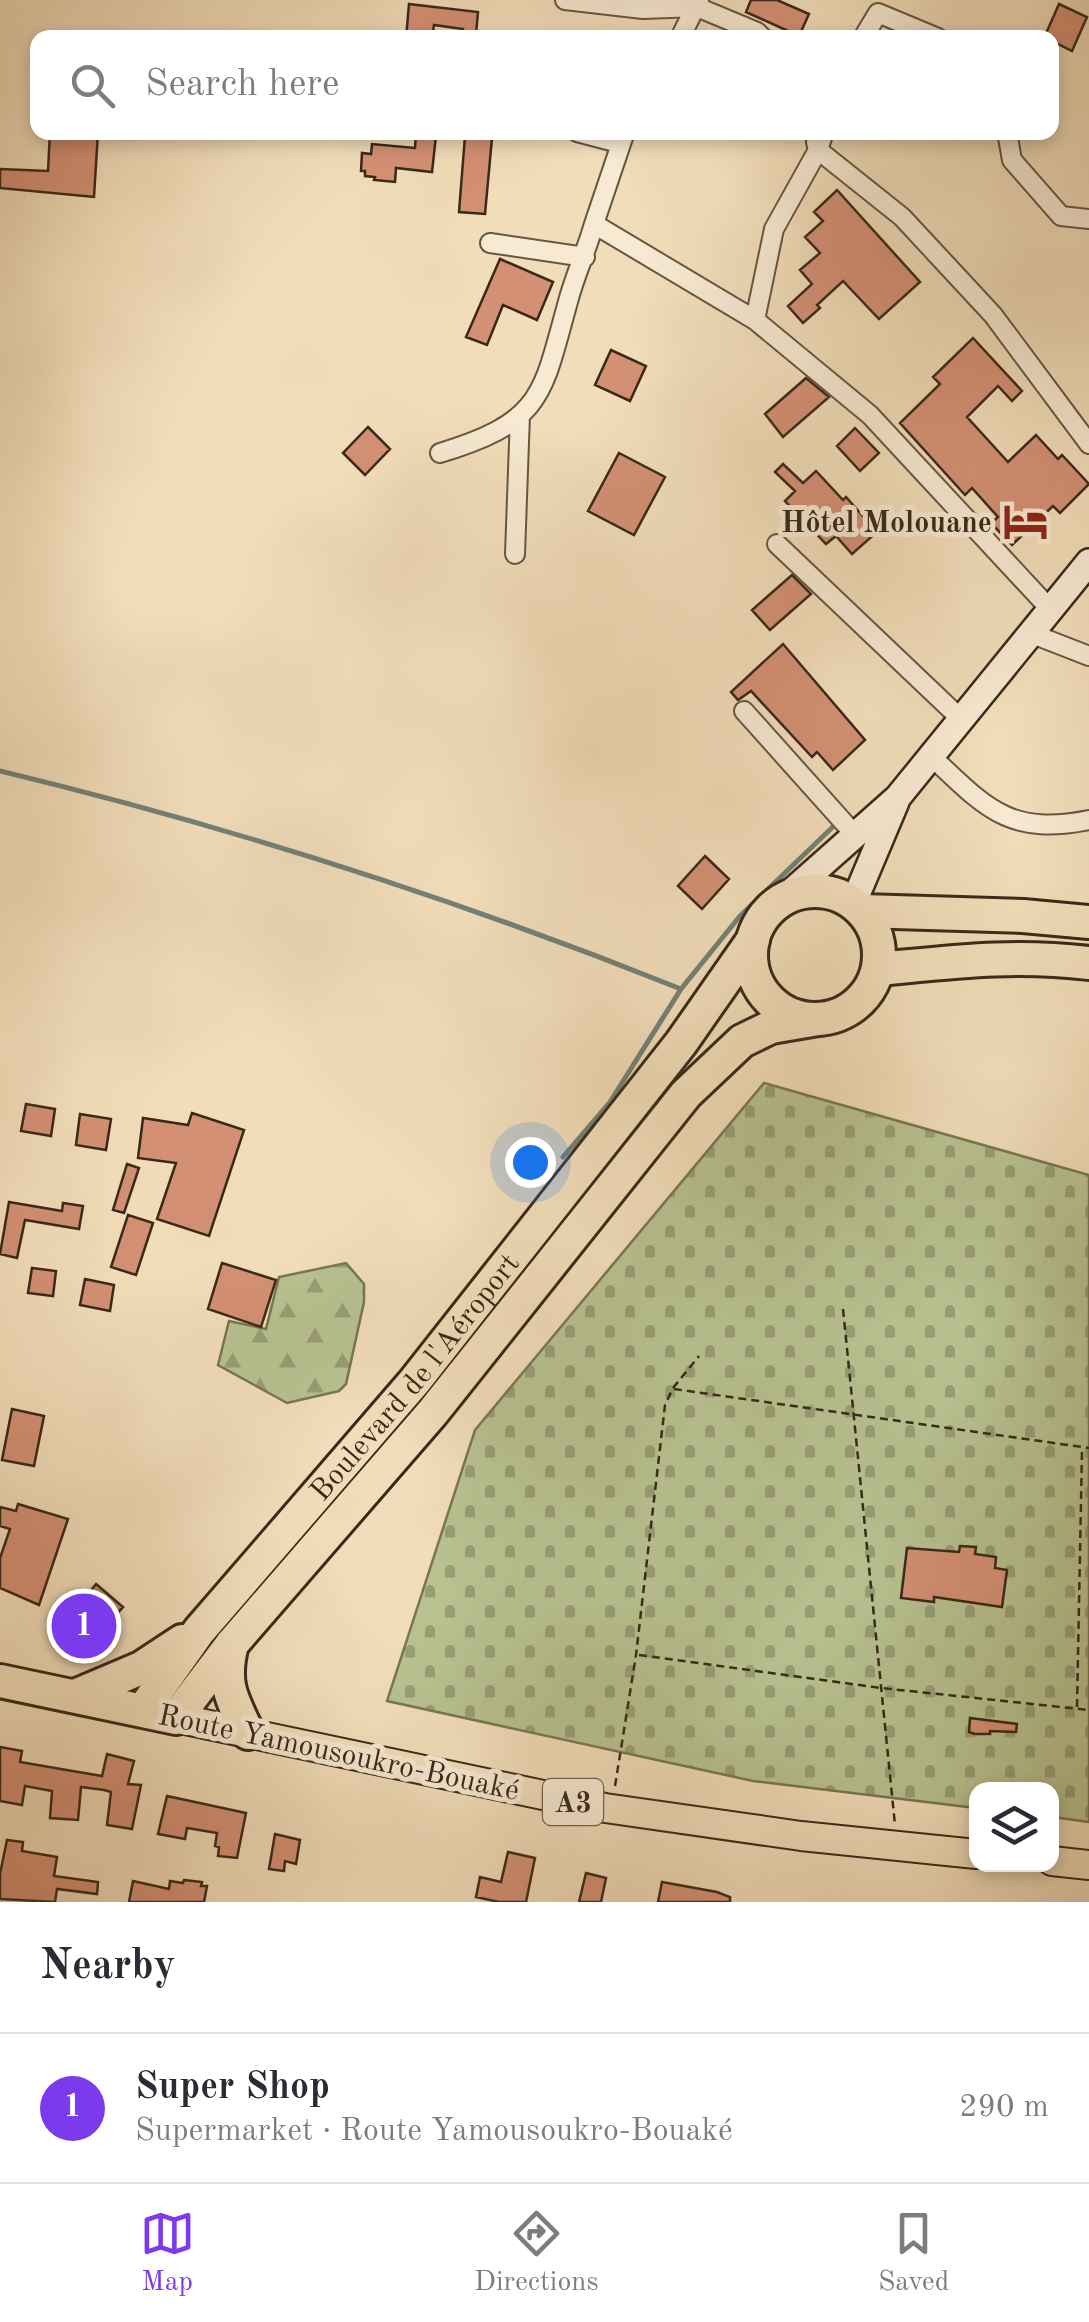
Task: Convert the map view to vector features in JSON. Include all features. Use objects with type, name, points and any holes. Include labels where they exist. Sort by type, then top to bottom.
[{"type":"highway","points":[[857,908],[876,938],[878,969],[870,988],[856,1004],[838,1015],[818,1020],[780,1009],[756,979],[751,960],[753,940],[759,924],[783,899],[803,892],[824,891],[857,908],[1089,922]]},
{"type":"highway","name":"Boulevard de l'Aéroport","points":[[160,1714],[198,1630],[414,1382],[681,1043],[753,940]]},
{"type":"highway","points":[[878,969],[975,958],[1045,958],[1089,963]]},
{"type":"highway","name":"Boulevard de l'Aéroport","points":[[160,1714],[232,1644],[433,1412],[686,1094],[742,1041],[771,1026],[818,1020]]},
{"type":"highway","points":[[75,1696],[141,1668],[198,1630]]},
{"type":"highway","points":[[232,1644],[225,1673],[232,1700],[248,1733]]},
{"type":"highway","name":"Route Yamousoukro-Bouaké","points":[[0,1681],[160,1714]]},
{"type":"main road","name":"Route Yamousoukro-Bouaké","points":[[160,1714],[605,1808],[969,1853]]},
{"type":"main road","points":[[1059,1863],[1089,1865]]},
{"type":"street","points":[[565,0],[643,9],[698,4],[753,30]]},
{"type":"street","points":[[684,30],[698,4]]},
{"type":"street","points":[[868,30],[878,13],[919,30]]},
{"type":"street","points":[[440,453],[477,442],[508,426],[535,401],[549,373],[570,292],[585,257],[621,140]]},
{"type":"street","points":[[755,320],[774,229],[817,140]]},
{"type":"street","points":[[820,140],[916,231],[993,315],[1089,444]]},
{"type":"street","points":[[1008,140],[1012,160],[1061,216],[1089,219]]},
{"type":"street","points":[[594,224],[755,320],[870,416],[1050,608]]},
{"type":"street","points":[[490,244],[585,257]]},
{"type":"street","points":[[515,554],[520,414]]},
{"type":"street","points":[[777,544],[962,720]]},
{"type":"street","points":[[783,899],[898,797],[1089,562]]},
{"type":"street","points":[[1030,633],[1089,656]]},
{"type":"street","points":[[744,710],[856,835]]},
{"type":"street","points":[[932,757],[986,808],[1003,817],[1066,825],[1089,820]]},
{"type":"street","points":[[857,908],[898,797]]},
{"type":"path","points":[[844,1308],[897,1847]]},
{"type":"path","points":[[605,1808],[621,1760],[665,1406],[673,1388],[699,1356]]},
{"type":"path","points":[[673,1388],[1089,1448]]},
{"type":"path","points":[[1077,1708],[1082,1447]]},
{"type":"path","points":[[636,1655],[881,1688],[1089,1710]]},
{"type":"green space","points":[[764,1083],[1089,1175],[1089,1822],[1059,1818],[1059,1782],[969,1782],[969,1807],[753,1781],[387,1701],[475,1430]]},
{"type":"green space","points":[[346,1263],[364,1284],[364,1302],[346,1384],[339,1391],[287,1403],[218,1365],[229,1321],[266,1329],[279,1277]]},
{"type":"building","points":[[751,0],[777,0],[809,14],[802,30],[786,30],[746,12]]},
{"type":"building","points":[[409,4],[478,12],[476,30],[434,25],[433,30],[407,30]]},
{"type":"building","points":[[1059,4],[1087,17],[1072,51],[1059,44],[1059,30],[1048,30]]},
{"type":"building","points":[[50,140],[98,140],[94,197],[0,188],[0,169],[48,171]]},
{"type":"building","points":[[416,140],[436,140],[432,172],[396,168],[395,182],[374,180],[375,177],[365,176],[365,171],[361,171],[362,153],[371,154],[372,144],[415,148]]},
{"type":"building","points":[[465,140],[492,140],[485,214],[459,212]]},
{"type":"building","points":[[837,190],[920,282],[879,319],[843,281],[803,323],[788,306],[812,284],[800,270],[820,253],[805,237],[823,221],[814,212]]},
{"type":"building","points":[[500,259],[553,282],[537,320],[503,305],[487,345],[466,337]]},
{"type":"building","points":[[973,338],[1022,391],[1012,401],[998,386],[967,417],[1008,462],[1036,435],[1089,484],[1060,513],[1053,506],[1012,545],[991,523],[998,517],[972,488],[965,495],[900,423],[940,384],[933,377]]},
{"type":"building","points":[[611,350],[646,366],[630,401],[595,385]]},
{"type":"building","points":[[806,378],[829,397],[783,437],[765,414]]},
{"type":"building","points":[[368,427],[390,449],[365,475],[343,453]]},
{"type":"building","points":[[855,428],[879,453],[860,471],[837,446]]},
{"type":"building","points":[[619,453],[665,477],[634,535],[588,511]]},
{"type":"building","points":[[783,464],[803,483],[816,471],[877,532],[852,554],[836,536],[826,544],[785,501],[795,491],[775,472]]},
{"type":"building","points":[[792,575],[811,594],[770,630],[752,610]]},
{"type":"building","points":[[783,644],[865,740],[833,770],[817,752],[812,757],[751,691],[738,700],[731,692]]},
{"type":"building","points":[[705,856],[729,879],[702,909],[678,886]]},
{"type":"building","points":[[26,1104],[55,1109],[51,1136],[21,1131]]},
{"type":"building","points":[[192,1113],[244,1130],[209,1236],[157,1219],[176,1163],[138,1158],[143,1118],[188,1125]]},
{"type":"building","points":[[80,1114],[111,1119],[106,1150],[76,1145]]},
{"type":"building","points":[[127,1164],[139,1168],[124,1213],[113,1210]]},
{"type":"building","points":[[9,1202],[62,1211],[63,1203],[83,1206],[79,1229],[25,1220],[17,1258],[0,1254]]},
{"type":"building","points":[[128,1215],[153,1223],[136,1275],[111,1267]]},
{"type":"building","points":[[222,1263],[276,1280],[261,1327],[208,1309]]},
{"type":"building","points":[[32,1268],[56,1271],[53,1296],[28,1293]]},
{"type":"building","points":[[85,1279],[114,1285],[110,1311],[80,1305]]},
{"type":"building","points":[[12,1409],[44,1416],[34,1466],[2,1460]]},
{"type":"building","points":[[18,1504],[68,1519],[39,1605],[0,1588],[0,1558],[10,1529],[0,1526],[0,1507],[16,1511]]},
{"type":"building","points":[[960,1546],[976,1547],[975,1554],[996,1557],[995,1568],[1007,1570],[1002,1607],[934,1597],[934,1602],[901,1598],[907,1548],[959,1552]]},
{"type":"building","points":[[96,1584],[123,1607],[94,1639],[79,1639],[63,1625]]},
{"type":"building","points":[[970,1718],[1017,1724],[1016,1732],[975,1734],[969,1732]]},
{"type":"building","points":[[0,1747],[22,1751],[20,1762],[102,1776],[107,1754],[134,1761],[128,1784],[141,1785],[132,1829],[107,1825],[111,1792],[104,1790],[81,1787],[78,1820],[50,1818],[52,1791],[25,1786],[22,1805],[0,1801]]},
{"type":"building","points":[[167,1796],[246,1813],[237,1858],[218,1856],[217,1833],[187,1828],[185,1839],[158,1834]]},
{"type":"building","points":[[275,1834],[300,1840],[296,1864],[285,1861],[284,1871],[269,1869]]},
{"type":"building","points":[[7,1840],[23,1842],[22,1851],[57,1857],[54,1876],[98,1882],[97,1894],[57,1889],[55,1902],[0,1899]]},
{"type":"building","points":[[508,1852],[535,1858],[526,1902],[476,1897],[480,1877],[501,1882]]},
{"type":"building","points":[[586,1873],[606,1878],[601,1902],[579,1902]]},
{"type":"building","points":[[133,1881],[169,1889],[170,1881],[207,1886],[204,1902],[129,1902]]},
{"type":"building","points":[[662,1882],[717,1892],[730,1897],[730,1902],[658,1902]]},
{"type":"waterway","points":[[0,771],[173,816],[344,868],[514,925],[681,989]]},
{"type":"waterway","points":[[563,1157],[610,1102],[681,989],[740,916],[839,821]]},
{"type":"place","name":"Hôtel Molouane","points":[[1025,522]]},
{"type":"place","name":"Super Shop","points":[[84,1626]]}]
